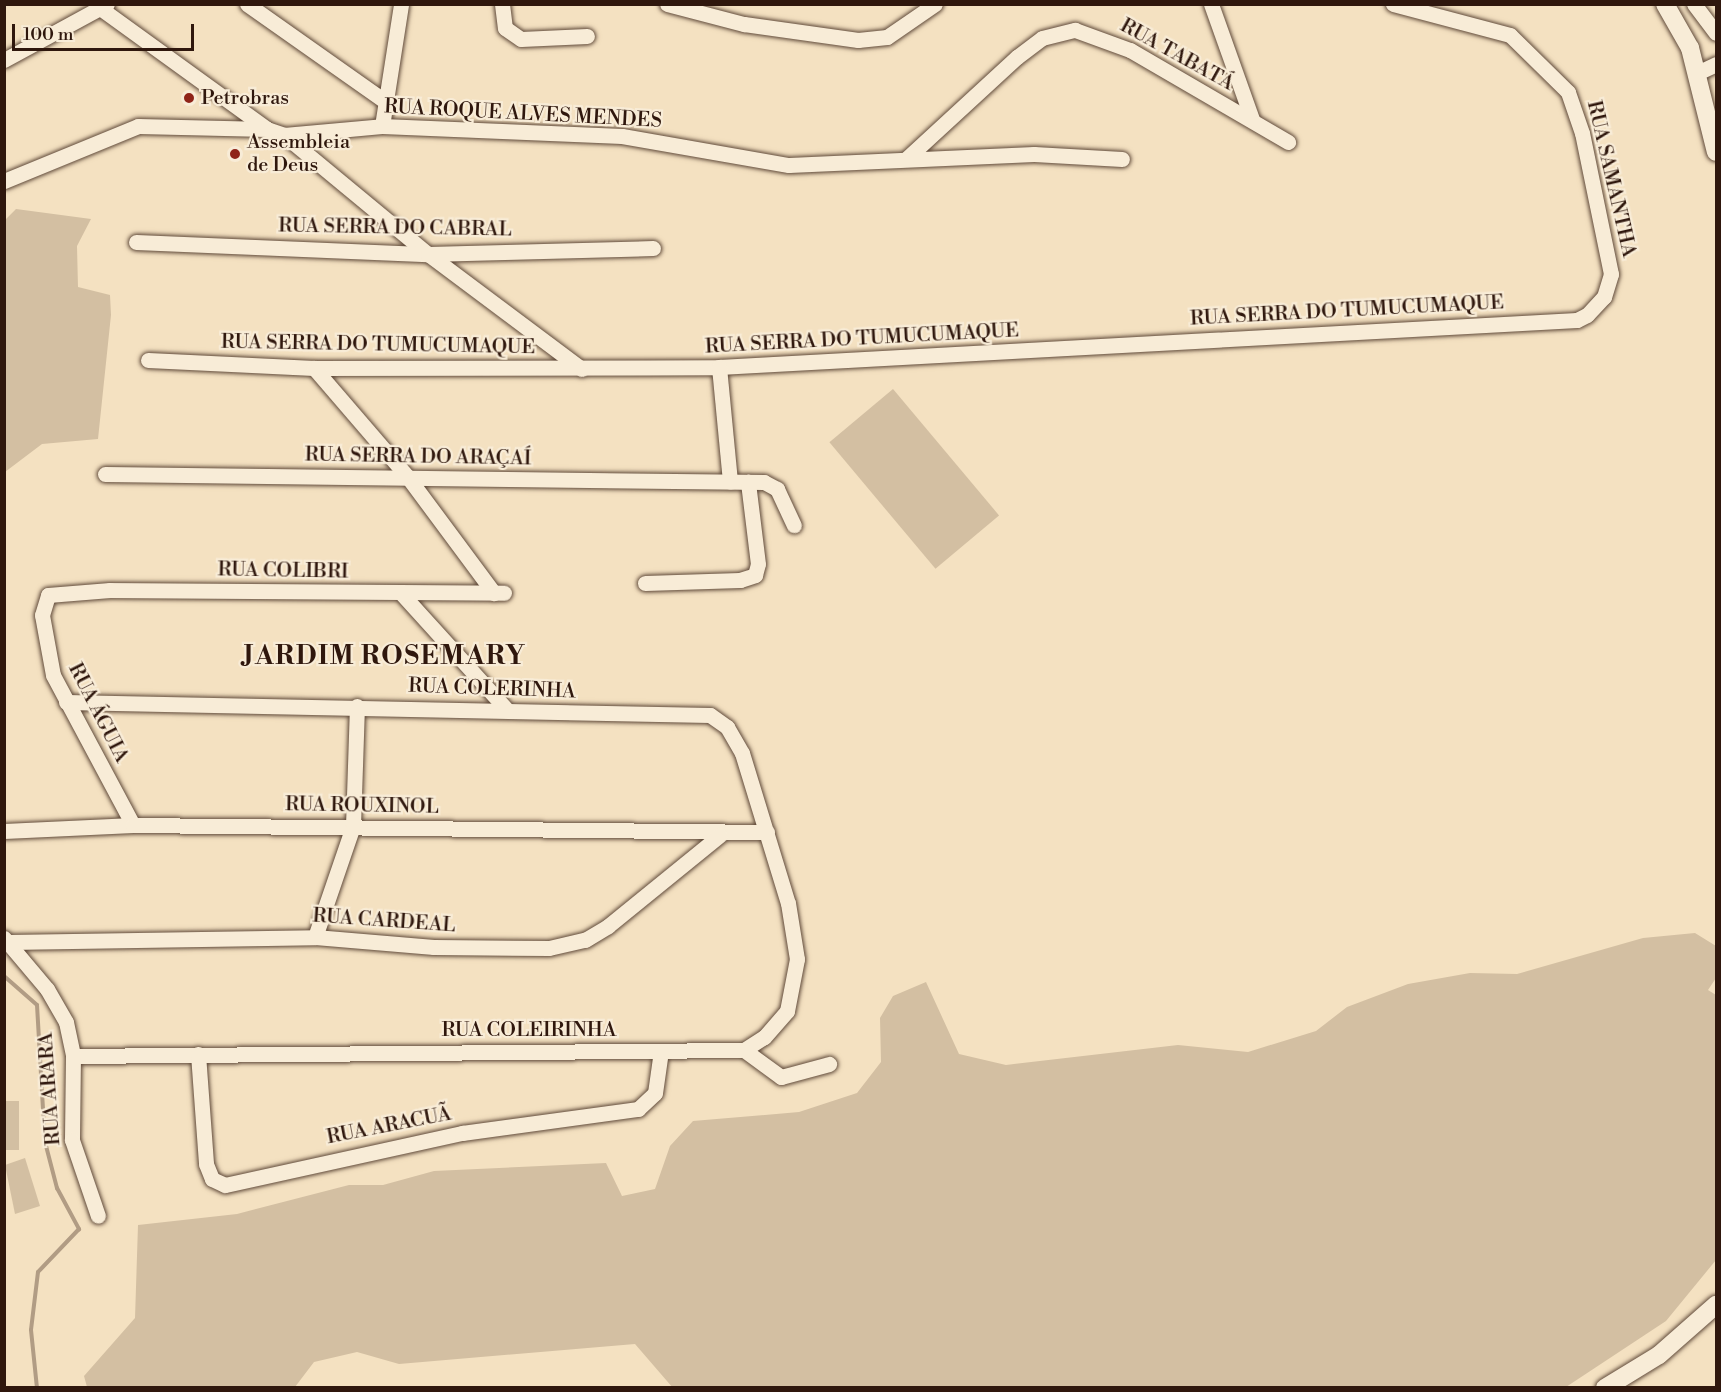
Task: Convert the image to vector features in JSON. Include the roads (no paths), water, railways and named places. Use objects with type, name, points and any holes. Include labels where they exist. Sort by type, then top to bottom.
[{"type":"street","points":[[247,4],[383,100]]},
{"type":"street","points":[[382,126],[383,100],[400,4]]},
{"type":"street","points":[[502,4],[505,28],[521,39],[587,36]]},
{"type":"street","points":[[666,4],[734,22],[858,40],[887,37],[935,4]]},
{"type":"street","points":[[1210,4],[1252,120]]},
{"type":"street","name":"RUA SAMANTHA","points":[[1393,4],[1510,35],[1568,92],[1582,133],[1611,274],[1597,308],[1577,320]]},
{"type":"street","points":[[1665,4],[1682,30],[1697,73],[1716,152]]},
{"type":"street","points":[[1694,4],[1716,33]]},
{"type":"street","points":[[4,60],[103,6],[228,105],[267,129]]},
{"type":"street","name":"RUA TABATÁ","points":[[906,159],[1017,57],[1059,31],[1085,33],[1130,50],[1288,142]]},
{"type":"street","points":[[1697,73],[1716,64]]},
{"type":"street","points":[[210,130],[228,105]]},
{"type":"street","name":"RUA ROQUE ALVES MENDES","points":[[4,181],[124,128],[267,129],[284,135],[382,126],[622,136],[789,165],[1034,154],[1122,159]]},
{"type":"street","points":[[284,135],[428,254],[582,369]]},
{"type":"street","name":"RUA SERRA DO CABRAL","points":[[136,242],[428,254],[653,248]]},
{"type":"street","name":"RUA SERRA DO TUMUCUMAQUE","points":[[148,360],[314,368],[719,367],[1577,320]]},
{"type":"street","points":[[719,367],[730,481]]},
{"type":"street","points":[[314,368],[407,476]]},
{"type":"street","name":"RUA SERRA DO ARAÇAÍ","points":[[105,474],[407,476],[620,484],[748,482],[772,485],[794,525]]},
{"type":"street","name":"RUA COLIBRI","points":[[62,590],[499,593],[407,476]]},
{"type":"street","points":[[645,583],[740,580],[755,575],[748,482]]},
{"type":"street","name":"RUA ÁGUIA","points":[[62,590],[48,595],[42,615],[53,675],[133,825]]},
{"type":"street","points":[[401,593],[508,711]]},
{"type":"street","name":"RUA COLERINHA","points":[[66,702],[697,713],[719,719],[742,753],[767,832]]},
{"type":"street","points":[[315,937],[353,826],[357,706]]},
{"type":"street","name":"RUA ROUXINOL","points":[[4,831],[133,825],[353,826],[720,835],[767,832]]},
{"type":"street","points":[[767,832],[795,931],[795,978],[787,1011],[764,1037],[744,1050],[781,1077],[829,1065]]},
{"type":"street","name":"RUA CARDEAL","points":[[6,940],[315,937],[444,947],[549,948],[585,940],[635,906],[720,835]]},
{"type":"street","name":"RUA ARARA","points":[[6,940],[59,1008],[73,1056],[72,1140],[98,1216]]},
{"type":"street","name":"RUA COLEIRINHA","points":[[73,1056],[744,1050]]},
{"type":"street","name":"RUA ARACUÃ","points":[[198,1054],[206,1164],[212,1179],[225,1185],[462,1133],[638,1109],[655,1093],[661,1051]]},
{"type":"street","points":[[1605,1388],[1659,1354],[1716,1305]]},
{"type":"waterway","points":[[4,976],[37,1005],[45,1142],[57,1188],[79,1229],[38,1272],[31,1330],[37,1388]]},
{"type":"place","name":"Petrobras","points":[[189,98]]},
{"type":"place","name":"Assembleia de Deus","points":[[235,154]]},
{"type":"district","name":"JARDIM ROSEMARY","points":[[385,657]]}]
